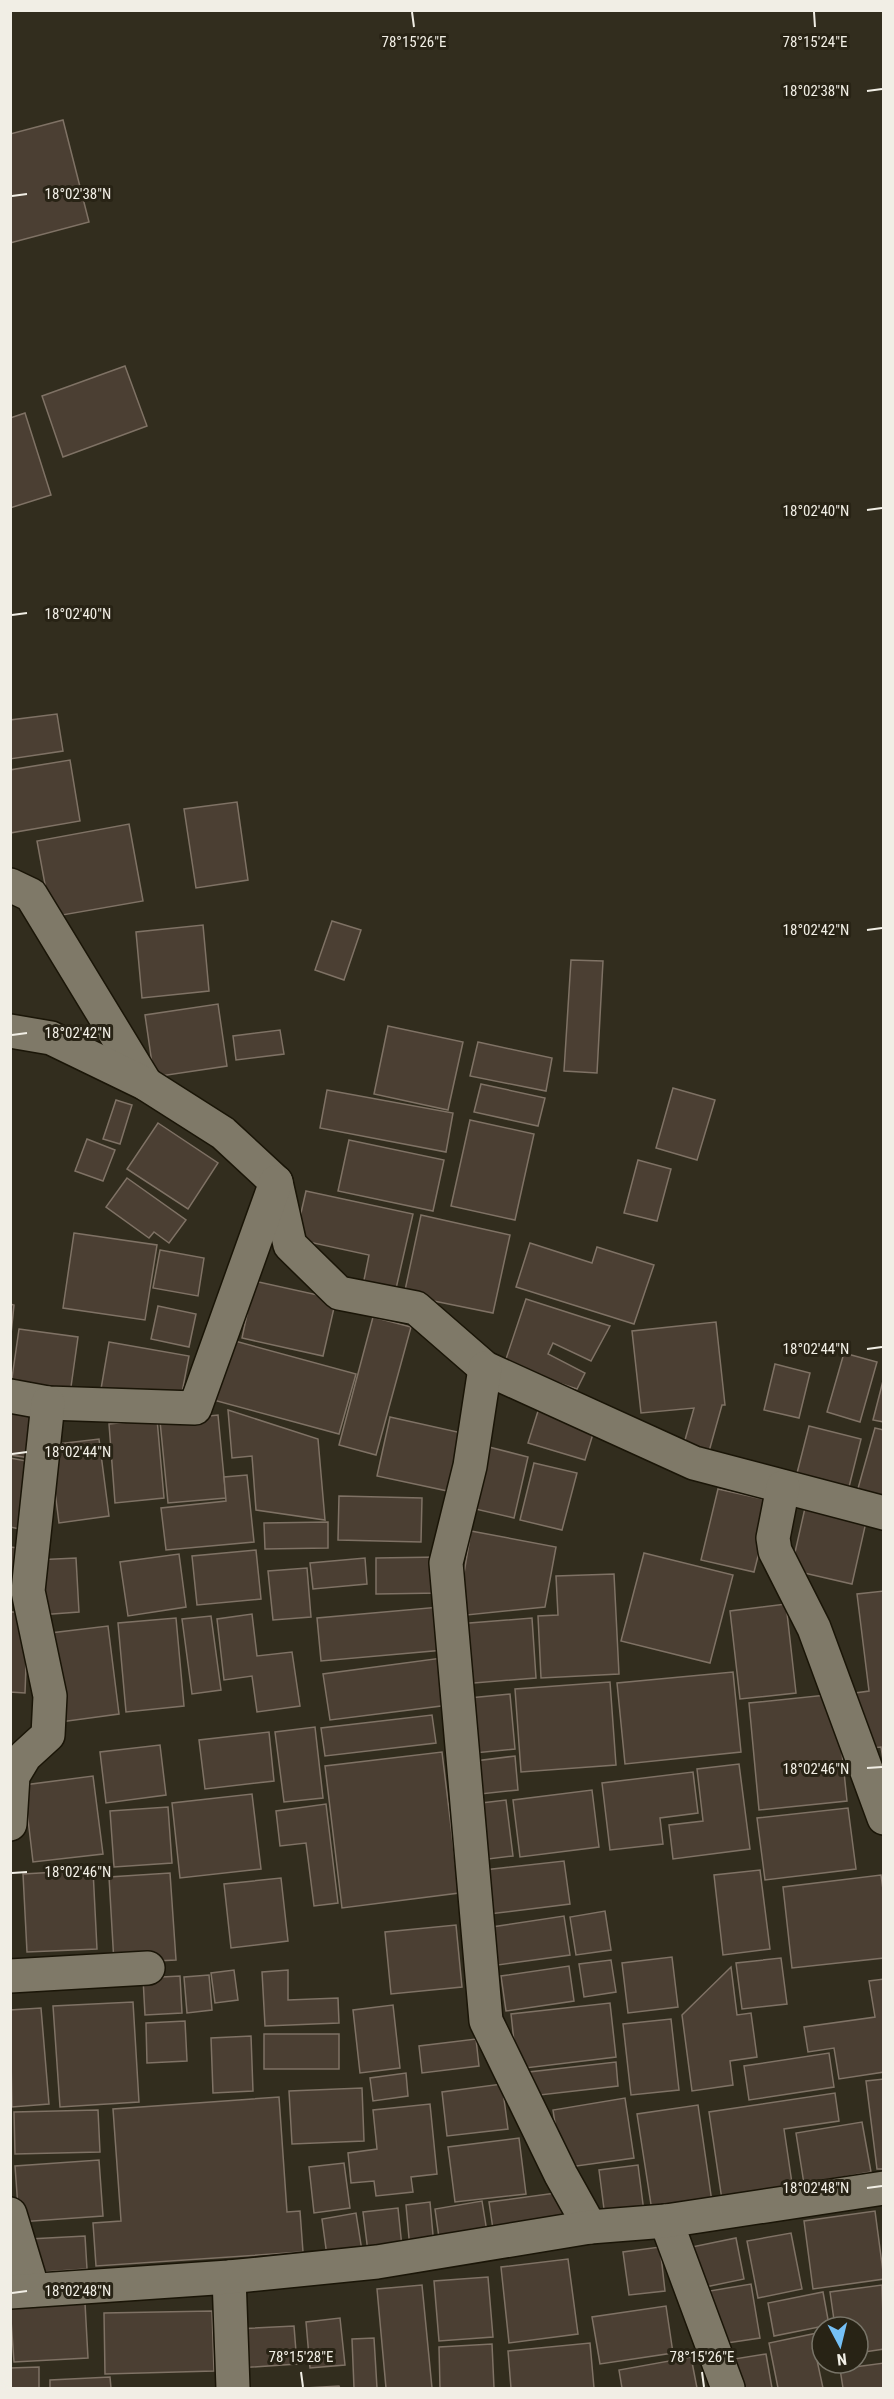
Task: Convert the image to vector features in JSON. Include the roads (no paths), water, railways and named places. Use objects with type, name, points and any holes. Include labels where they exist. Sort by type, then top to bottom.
[{"type":"street","points":[[10,885],[31,895],[146,1084]]},
{"type":"street","points":[[10,1031],[51,1038],[146,1084],[223,1132],[276,1182],[290,1245],[339,1293],[416,1308],[485,1368],[694,1463],[884,1513]]},
{"type":"street","points":[[10,1396],[48,1403],[195,1408],[276,1182]]},
{"type":"street","points":[[485,1368],[470,1466],[446,1563],[486,2021],[561,2175],[590,2227]]},
{"type":"street","points":[[10,1824],[13,1776],[25,1756],[48,1735],[50,1696],[28,1591],[48,1403]]},
{"type":"street","points":[[783,1486],[773,1538],[775,1551],[814,1628],[884,1818]]},
{"type":"street","points":[[10,1976],[148,1968]]},
{"type":"street","points":[[10,2214],[22,2291],[229,2277],[377,2262],[590,2227],[666,2221],[884,2188]]},
{"type":"street","points":[[666,2221],[728,2388]]},
{"type":"street","points":[[229,2277],[233,2388]]}]
